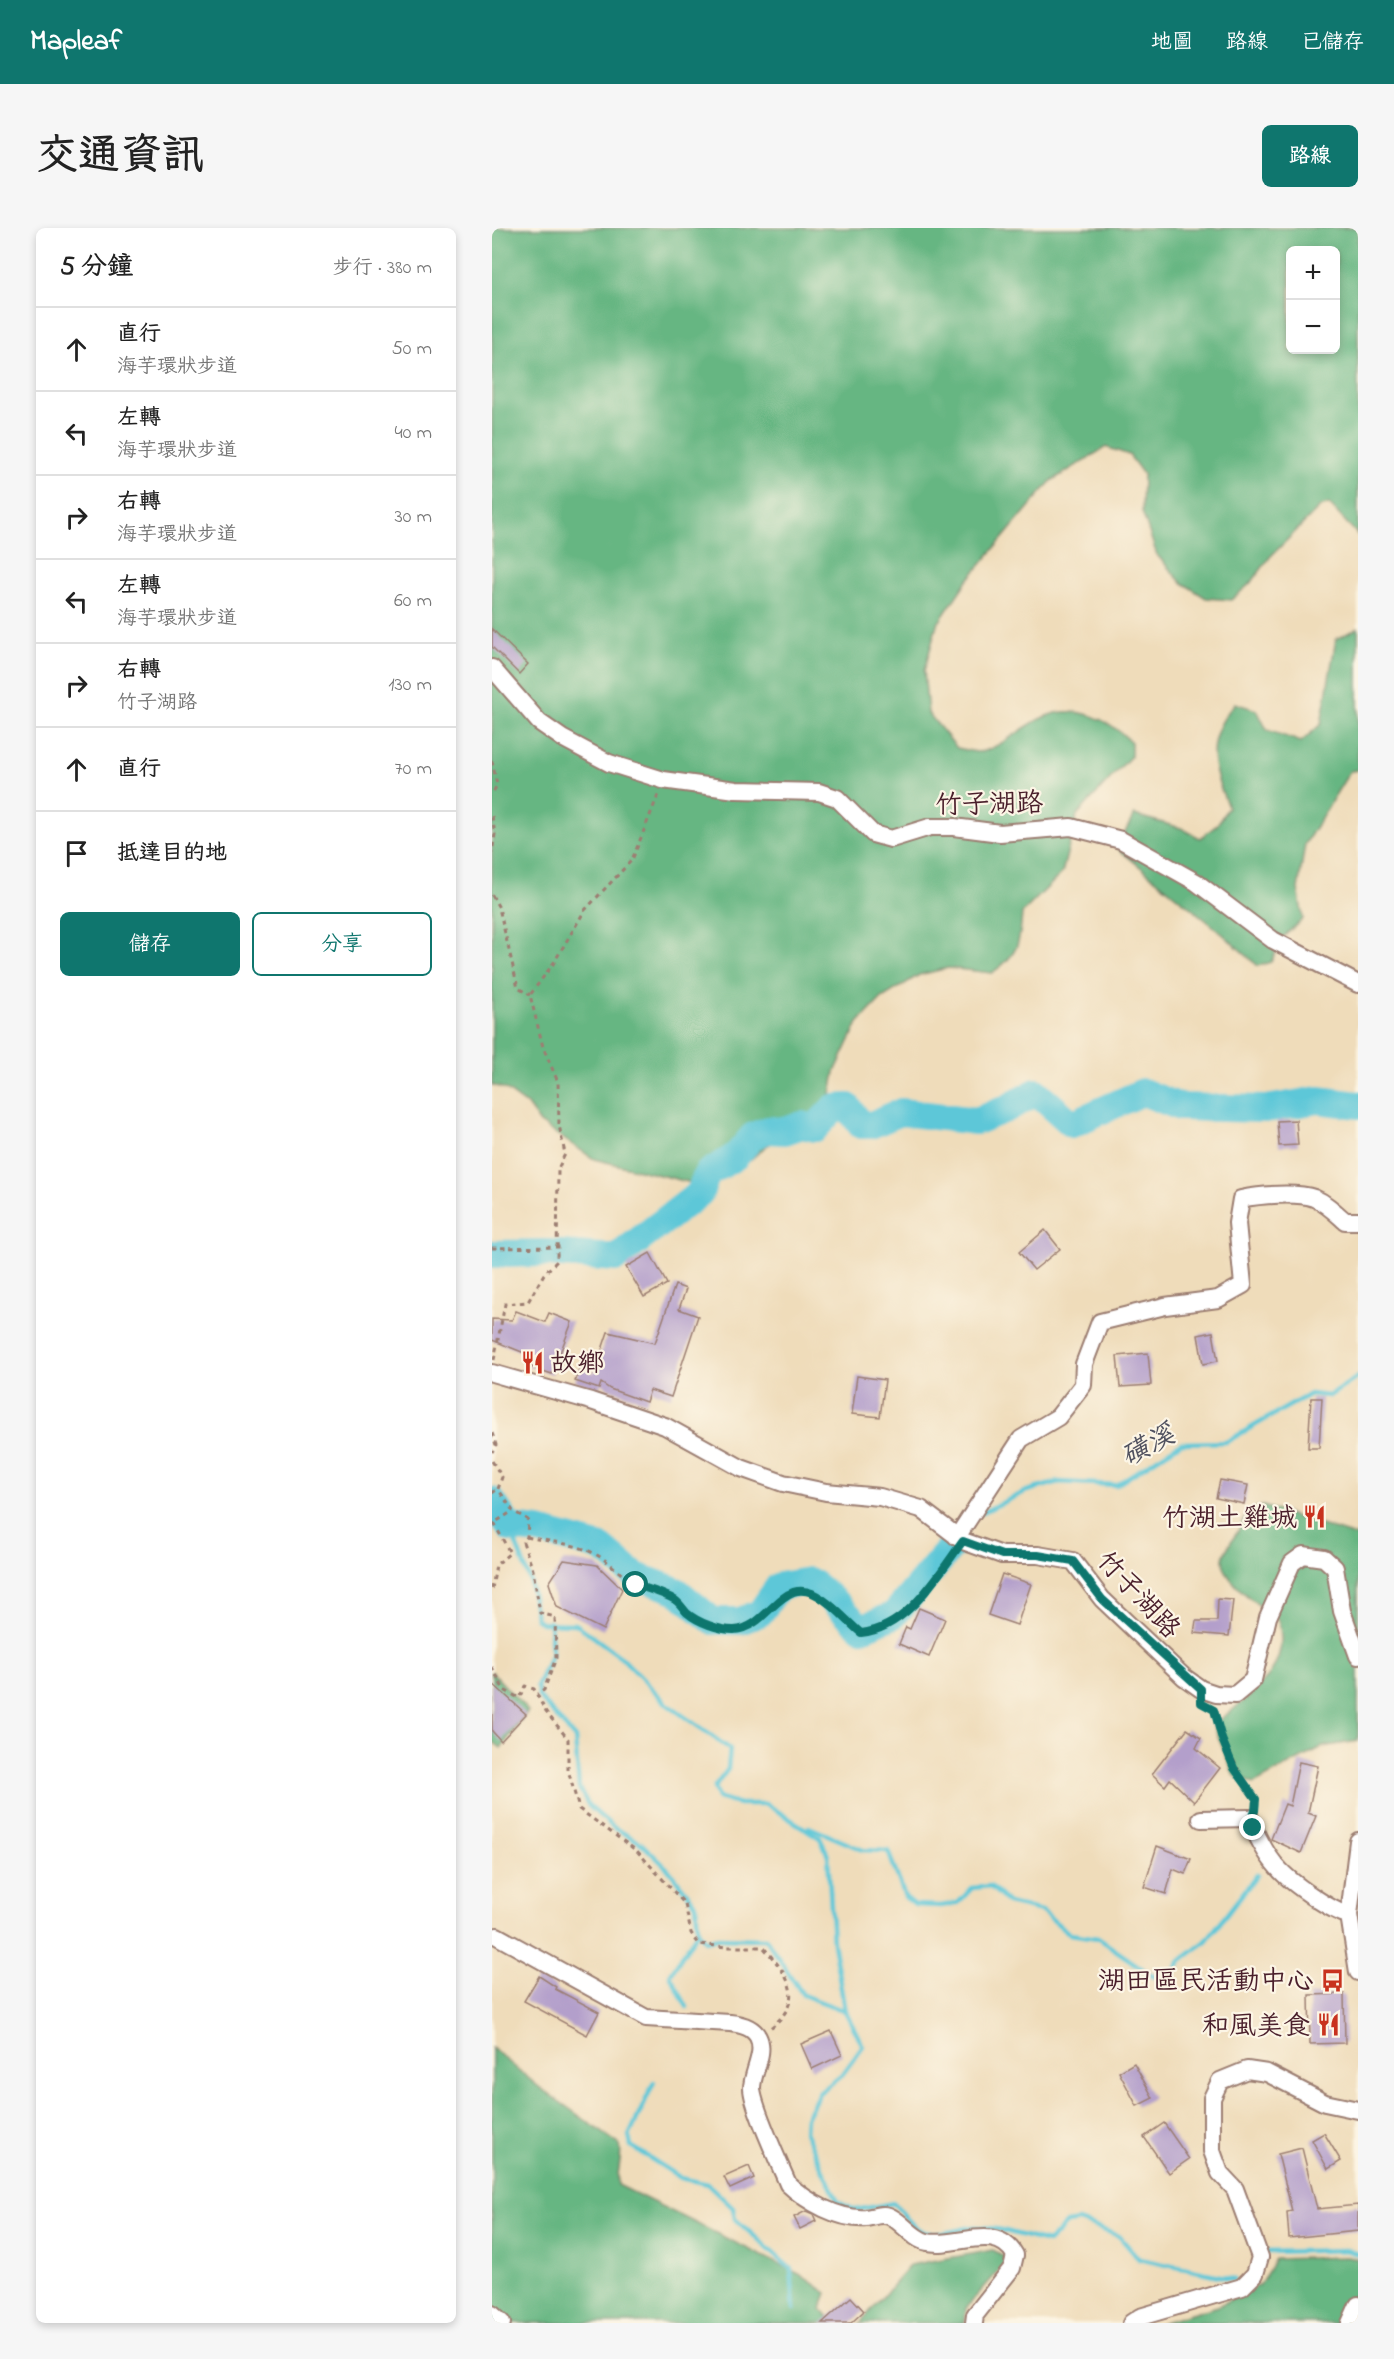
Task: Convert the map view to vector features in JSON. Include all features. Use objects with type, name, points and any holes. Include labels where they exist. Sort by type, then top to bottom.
[{"type":"street","name":"竹子湖路","points":[[492,668],[539,722],[562,738],[609,763],[663,780],[736,790],[819,792],[837,798],[873,834],[891,839],[930,827],[1000,833],[1071,827],[1121,840],[1196,882],[1273,940],[1358,984]]},
{"type":"street","points":[[960,1539],[1021,1439],[1058,1417],[1083,1384],[1084,1364],[1100,1322],[1165,1306],[1218,1299],[1243,1285],[1237,1222],[1242,1199],[1257,1196],[1312,1197],[1330,1207],[1345,1221],[1358,1221]]},
{"type":"street","name":"竹子湖路","points":[[493,1367],[665,1426],[741,1468],[783,1483],[826,1492],[880,1497],[921,1509],[960,1539],[1002,1555],[1038,1555],[1073,1561],[1102,1599],[1201,1689]]},
{"type":"street","points":[[1201,1689],[1216,1694],[1235,1695],[1253,1680],[1268,1617],[1292,1563],[1303,1555],[1324,1558],[1335,1568],[1342,1611],[1358,1656]]},
{"type":"street","points":[[1201,1819],[1250,1818],[1253,1828],[1278,1868],[1337,1913],[1349,1916]]},
{"type":"street","points":[[1358,1841],[1349,1916],[1358,1972]]},
{"type":"street","points":[[497,1936],[646,2018],[743,2024],[759,2038],[752,2088],[788,2184],[800,2195],[847,2217],[890,2216],[923,2241],[942,2244],[995,2238],[1008,2244],[1015,2255],[1012,2268],[975,2315],[974,2323]]},
{"type":"street","points":[[1131,2323],[1140,2317],[1242,2287],[1255,2274],[1260,2257],[1248,2217],[1235,2189],[1220,2173],[1212,2151],[1212,2098],[1220,2081],[1247,2070],[1268,2073],[1325,2103],[1358,2110]]},
{"type":"street","points":[[1350,2323],[1358,2305]]},
{"type":"street","points":[[492,2314],[502,2323]]},
{"type":"path","points":[[492,761],[497,785],[492,794]]},
{"type":"path","points":[[530,995],[553,964],[585,910],[632,860],[663,780]]},
{"type":"path","points":[[492,816],[495,834],[492,853]]},
{"type":"path","points":[[492,895],[499,908],[518,988],[530,995],[543,1047],[558,1082],[559,1125],[565,1154],[558,1169],[560,1247],[557,1261],[544,1274],[528,1302],[505,1304],[493,1367]]},
{"type":"path","points":[[492,1248],[560,1247]]},
{"type":"path","points":[[492,1433],[496,1445],[492,1452]]},
{"type":"path","points":[[492,1461],[502,1477],[498,1489],[492,1493]]},
{"type":"path","points":[[498,1489],[513,1511],[528,1520],[526,1537],[522,1542],[533,1570],[540,1613],[555,1617],[555,1658],[544,1690],[537,1694]]},
{"type":"path","points":[[492,1589],[496,1565],[510,1553],[494,1523],[513,1511]]},
{"type":"path","points":[[526,1537],[570,1545],[597,1554],[636,1585],[674,1599],[685,1611],[722,1629],[736,1630],[752,1625],[765,1616],[780,1598],[791,1591],[803,1591],[823,1599],[861,1633],[871,1632],[900,1618],[933,1581],[960,1539]]},
{"type":"path","points":[[492,1667],[504,1690],[519,1698],[525,1686],[534,1689],[546,1712],[568,1739],[568,1770],[579,1809],[637,1851],[686,1904],[690,1933],[699,1944],[763,1947],[780,1965],[792,1993],[787,2016],[759,2038]]},
{"type":"path","points":[[1201,1689],[1201,1703],[1214,1710],[1222,1739],[1234,1768],[1256,1799],[1255,1811],[1250,1818]]},
{"type":"green space","points":[[492,228],[1358,228],[1358,535],[1329,504],[1320,507],[1270,557],[1252,582],[1231,600],[1206,598],[1181,582],[1157,555],[1142,512],[1143,474],[1129,455],[1106,447],[1051,481],[966,582],[937,625],[924,671],[928,713],[957,748],[981,752],[992,748],[1044,717],[1068,712],[1102,720],[1113,726],[1131,742],[1131,756],[1077,815],[1062,873],[1022,913],[1016,948],[1001,967],[992,973],[948,968],[919,975],[882,998],[858,1023],[835,1072],[830,1099],[818,1117],[766,1146],[742,1167],[714,1181],[688,1182],[594,1159],[540,1123],[527,1105],[505,1089],[492,1085]]},
{"type":"green space","points":[[1358,628],[1358,770],[1350,771],[1305,844],[1298,889],[1303,919],[1283,937],[1271,962],[1258,966],[1218,930],[1117,848],[1134,815],[1181,828],[1200,838],[1217,825],[1228,807],[1214,766],[1214,742],[1218,729],[1235,703],[1257,710],[1267,730],[1301,742],[1321,724],[1336,639]]},
{"type":"green space","points":[[1263,1506],[1358,1537],[1358,1741],[1322,1747],[1254,1784],[1234,1776],[1213,1725],[1253,1693],[1273,1668],[1279,1654],[1281,1638],[1278,1620],[1233,1582],[1223,1564],[1225,1552],[1247,1514]]},
{"type":"green space","points":[[492,1672],[528,1711],[501,1748],[492,1741]]},
{"type":"green space","points":[[492,2048],[539,2087],[620,2145],[618,2185],[799,2274],[827,2293],[821,2309],[834,2323],[492,2323]]},
{"type":"green space","points":[[993,2250],[1005,2257],[1004,2265],[966,2308],[965,2323],[860,2323],[910,2265]]},
{"type":"green space","points":[[1347,2257],[1358,2259],[1358,2286],[1343,2318],[1345,2323],[1160,2323],[1218,2306],[1260,2285],[1275,2259]]},
{"type":"building","points":[[492,629],[528,664],[519,674],[492,647]]},
{"type":"building","points":[[1296,1120],[1298,1145],[1279,1146],[1277,1121]]},
{"type":"building","points":[[1045,1230],[1060,1249],[1034,1270],[1019,1252]]},
{"type":"building","points":[[650,1253],[667,1284],[644,1297],[626,1267]]},
{"type":"building","points":[[675,1285],[686,1289],[679,1309],[698,1316],[671,1397],[650,1390],[646,1402],[610,1389],[601,1383],[599,1389],[575,1381],[580,1368],[594,1373],[608,1332],[655,1343]]},
{"type":"building","points":[[516,1311],[545,1322],[549,1313],[572,1322],[552,1374],[528,1366],[532,1356],[492,1340],[492,1319],[512,1320]]},
{"type":"building","points":[[1213,1332],[1218,1361],[1203,1364],[1198,1335]]},
{"type":"building","points":[[1148,1353],[1151,1385],[1120,1387],[1117,1356]]},
{"type":"building","points":[[857,1376],[885,1380],[880,1417],[852,1414]]},
{"type":"building","points":[[1311,1398],[1322,1398],[1319,1448],[1308,1448]]},
{"type":"building","points":[[1220,1480],[1248,1485],[1244,1504],[1216,1498]]},
{"type":"building","points":[[564,1560],[597,1565],[622,1589],[603,1630],[557,1607],[549,1583]]},
{"type":"building","points":[[1002,1574],[1031,1584],[1017,1625],[988,1615]]},
{"type":"building","points":[[1218,1599],[1233,1600],[1229,1636],[1194,1633],[1196,1621],[1217,1621]]},
{"type":"building","points":[[919,1608],[945,1619],[929,1657],[899,1644],[906,1627],[910,1629]]},
{"type":"building","points":[[492,1683],[526,1714],[501,1741],[492,1731]]},
{"type":"building","points":[[1187,1729],[1201,1738],[1196,1748],[1220,1768],[1194,1802],[1170,1779],[1165,1786],[1152,1774]]},
{"type":"building","points":[[1299,1762],[1318,1766],[1308,1813],[1316,1816],[1301,1853],[1271,1839],[1285,1804],[1290,1806]]},
{"type":"building","points":[[1157,1846],[1191,1859],[1185,1874],[1173,1869],[1166,1894],[1144,1887]]},
{"type":"building","points":[[539,1976],[556,1987],[555,1989],[599,2012],[587,2035],[524,2001]]},
{"type":"building","points":[[1344,1994],[1345,2043],[1310,2044],[1309,1995]]},
{"type":"building","points":[[831,2031],[842,2055],[812,2069],[801,2044]]},
{"type":"building","points":[[1134,2063],[1153,2098],[1137,2106],[1119,2072]]},
{"type":"building","points":[[1164,2123],[1189,2159],[1169,2173],[1144,2137]]},
{"type":"building","points":[[1324,2133],[1341,2161],[1328,2169],[1312,2140]]},
{"type":"building","points":[[1302,2148],[1317,2209],[1358,2205],[1358,2231],[1289,2238],[1287,2212],[1292,2211],[1278,2154]]},
{"type":"building","points":[[749,2166],[754,2178],[730,2189],[724,2177]]},
{"type":"building","points":[[806,2211],[813,2214],[816,2221],[800,2229],[794,2217]]},
{"type":"building","points":[[851,2297],[864,2311],[851,2323],[822,2323]]},
{"type":"waterway","points":[[492,1254],[548,1253],[616,1258],[700,1193],[707,1174],[736,1156],[753,1136],[768,1130],[785,1131],[802,1125],[815,1128],[834,1108],[848,1107],[861,1125],[871,1125],[901,1112],[976,1121],[1006,1109],[1036,1092],[1072,1124],[1143,1092],[1180,1107],[1266,1109],[1318,1100],[1358,1105]]},
{"type":"waterway","name":"磺溪","points":[[981,1513],[1027,1491],[1059,1482],[1116,1485],[1181,1443],[1226,1442],[1310,1394],[1329,1396],[1358,1377]]},
{"type":"waterway","points":[[492,1501],[510,1528],[539,1531],[602,1548],[634,1575],[677,1591],[713,1621],[740,1621],[760,1613],[779,1586],[809,1581],[862,1628],[894,1615],[952,1546]]},
{"type":"waterway","points":[[510,1528],[530,1581],[536,1618],[542,1623],[576,1624],[622,1658],[668,1705],[730,1749],[728,1769],[714,1788],[718,1798],[740,1804],[766,1804],[820,1838],[828,1855],[833,1943],[845,2011],[863,2046],[842,2075],[819,2093],[806,2118],[805,2132],[838,2202],[855,2210],[894,2203],[916,2228],[933,2233],[985,2227],[1048,2242],[1067,2223],[1079,2221],[1119,2236],[1139,2259],[1234,2279]]},
{"type":"waterway","points":[[550,1622],[552,1654],[537,1686],[539,1697],[575,1738],[579,1788],[589,1806],[613,1827],[641,1843],[667,1868],[696,1904],[698,1931],[670,1975],[687,2007]]},
{"type":"waterway","points":[[809,1827],[863,1850],[888,1851],[905,1897],[915,1905],[941,1906],[958,1903],[972,1888],[990,1886],[1008,1903],[1042,1911],[1070,1934],[1098,1938],[1153,1976],[1168,1981],[1180,1961],[1206,1941],[1257,1875]]},
{"type":"waterway","points":[[698,1931],[705,1941],[718,1938],[766,1939],[803,1995],[845,2011]]},
{"type":"waterway","points":[[654,2082],[629,2136],[631,2146],[681,2178],[708,2184],[733,2208],[735,2219],[791,2269],[794,2309]]},
{"type":"waterway","points":[[1267,2252],[1346,2250],[1358,2254]]},
{"type":"place","name":"故鄉","points":[[532,1362]]},
{"type":"place","name":"竹湖土雞城","points":[[1315,1517]]},
{"type":"place","name":"湖田區民活動中心","points":[[1332,1980]]},
{"type":"place","name":"和風美食","points":[[1328,2025]]},
{"type":"route","points":[[636,1585],[674,1599],[683,1606],[685,1611],[707,1624],[722,1629],[736,1630],[752,1625],[765,1616],[780,1598],[791,1591],[803,1591],[823,1599],[861,1633],[885,1627],[900,1618],[933,1581],[963,1541],[1002,1555],[1038,1555],[1073,1561],[1102,1599],[1185,1677],[1201,1689],[1201,1703],[1214,1710],[1222,1739],[1234,1768],[1256,1799],[1255,1811],[1250,1818],[1253,1828]]}]
